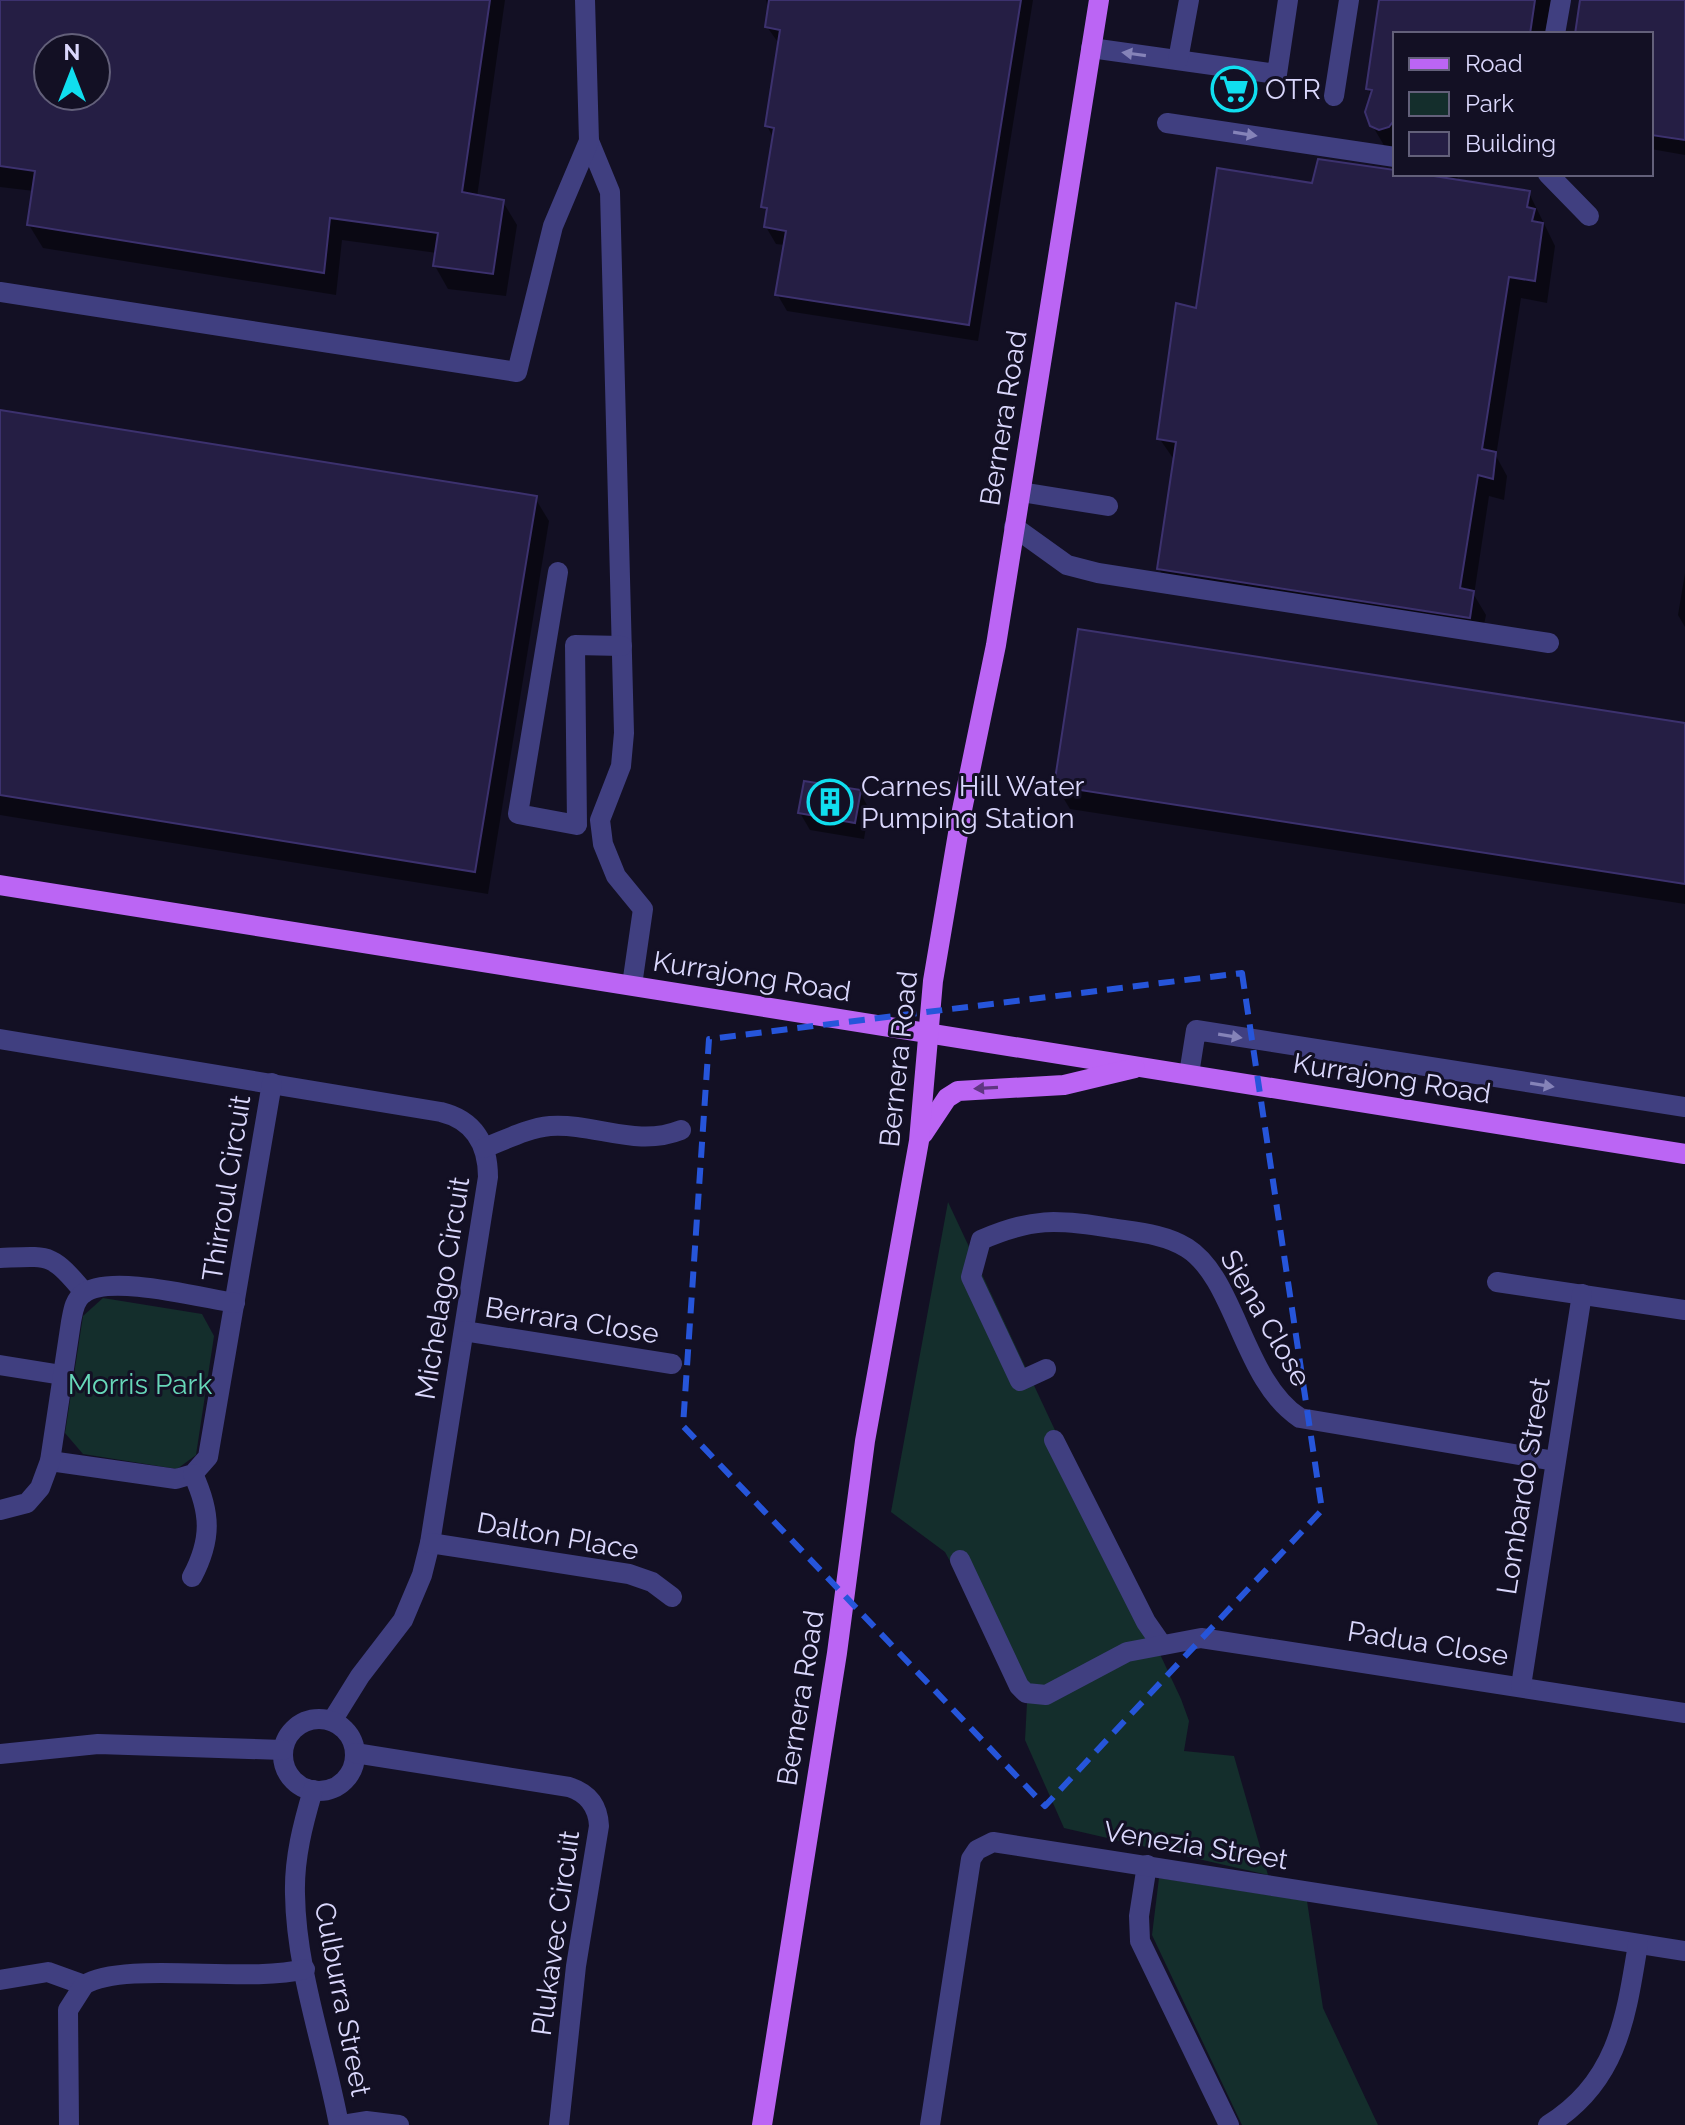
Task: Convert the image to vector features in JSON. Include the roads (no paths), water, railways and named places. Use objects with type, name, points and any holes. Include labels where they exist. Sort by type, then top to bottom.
[{"type":"main road","name":"Bernera Road","points":[[762,2125],[837,1653],[865,1441],[919,1141],[928,1032],[962,810],[996,645],[1099,0]]},
{"type":"main road","name":"Kurrajong Road","points":[[0,885],[1145,1065],[1685,1154]]},
{"type":"main road","points":[[919,1141],[947,1098],[958,1091],[1064,1085],[1145,1065]]},
{"type":"street","points":[[585,0],[589,141],[610,192],[624,733],[621,766],[600,820],[603,844],[616,876],[643,909],[632,985]]},
{"type":"street","points":[[1178,60],[1189,0]]},
{"type":"street","points":[[1091,48],[1277,74],[1288,0]]},
{"type":"street","points":[[1334,96],[1349,0]]},
{"type":"street","points":[[1555,32],[1561,0]]},
{"type":"street","points":[[1167,123],[1393,157]]},
{"type":"street","points":[[0,292],[517,372],[553,226],[589,141]]},
{"type":"street","points":[[1550,176],[1589,216]]},
{"type":"street","points":[[1021,492],[1108,506]]},
{"type":"street","points":[[1014,527],[1067,565],[1098,573],[1549,643]]},
{"type":"street","points":[[558,572],[518,814],[577,825],[575,645],[622,646]]},
{"type":"street","points":[[1189,1074],[1196,1030],[1685,1107]]},
{"type":"street","name":"Michelago Circuit","points":[[0,1039],[452,1114],[468,1123],[484,1148],[488,1177],[430,1543],[410,1607],[332,1721]]},
{"type":"street","name":"Thirroul Circuit","points":[[193,1474],[208,1457],[212,1446],[272,1083]]},
{"type":"street","points":[[484,1148],[552,1126],[637,1138],[665,1136],[681,1130]]},
{"type":"street","name":"Siena Close","points":[[1046,1369],[1020,1381],[971,1277],[981,1240],[1014,1226],[1046,1220],[1172,1239],[1196,1254],[1203,1263],[1270,1390],[1300,1418],[1555,1461]]},
{"type":"street","points":[[0,1258],[45,1257],[56,1260],[84,1292],[74,1310],[50,1461],[34,1496],[17,1507],[0,1510]]},
{"type":"street","points":[[1497,1282],[1685,1310]]},
{"type":"street","name":"Thirroul Circuit","points":[[84,1292],[114,1285],[235,1303]]},
{"type":"street","name":"Lombardo Street","points":[[1521,1686],[1582,1294]]},
{"type":"street","name":"Berrara Close","points":[[464,1331],[672,1364]]},
{"type":"street","points":[[0,1365],[62,1375]]},
{"type":"street","points":[[1054,1440],[1146,1622],[1162,1645]]},
{"type":"street","points":[[50,1461],[166,1478],[193,1474],[202,1497],[208,1537],[192,1577]]},
{"type":"street","name":"Dalton Place","points":[[430,1543],[629,1574],[652,1582],[672,1597]]},
{"type":"street","name":"Padua Close","points":[[960,1560],[1019,1686],[1026,1693],[1046,1695],[1127,1652],[1188,1639],[1213,1639],[1685,1713]]},
{"type":"street","points":[[306,1721],[332,1721],[347,1733],[355,1753],[353,1767],[339,1785],[313,1790],[292,1778],[285,1766],[283,1750],[295,1728],[306,1721]]},
{"type":"street","points":[[0,1754],[98,1744],[283,1750]]},
{"type":"street","name":"Plukavec Circuit","points":[[355,1753],[569,1787],[579,1790],[592,1801],[599,1826],[576,1966],[559,2125]]},
{"type":"street","name":"Culburra Street","points":[[313,1790],[299,1843],[295,1882],[305,1969],[340,2125]]},
{"type":"street","name":"Venezia Street","points":[[930,2125],[971,1859],[977,1850],[993,1842],[1685,1951]]},
{"type":"street","points":[[1147,1865],[1139,1916],[1140,1941],[1229,2125]]},
{"type":"street","points":[[1548,2125],[1587,2091],[1614,2051],[1624,2027],[1638,1944]]},
{"type":"street","points":[[0,1980],[48,1972],[84,1985],[117,1975],[270,1976],[305,1969]]},
{"type":"street","points":[[69,2125],[68,2010],[84,1985]]},
{"type":"street","points":[[340,2125],[366,2121],[399,2125]]},
{"type":"place","name":"OTR","points":[[1234,89]]},
{"type":"place","name":"Carnes Hill Water Pumping Station","points":[[830,802]]},
{"type":"park label","name":"Morris Park","points":[[140,1384]]}]
